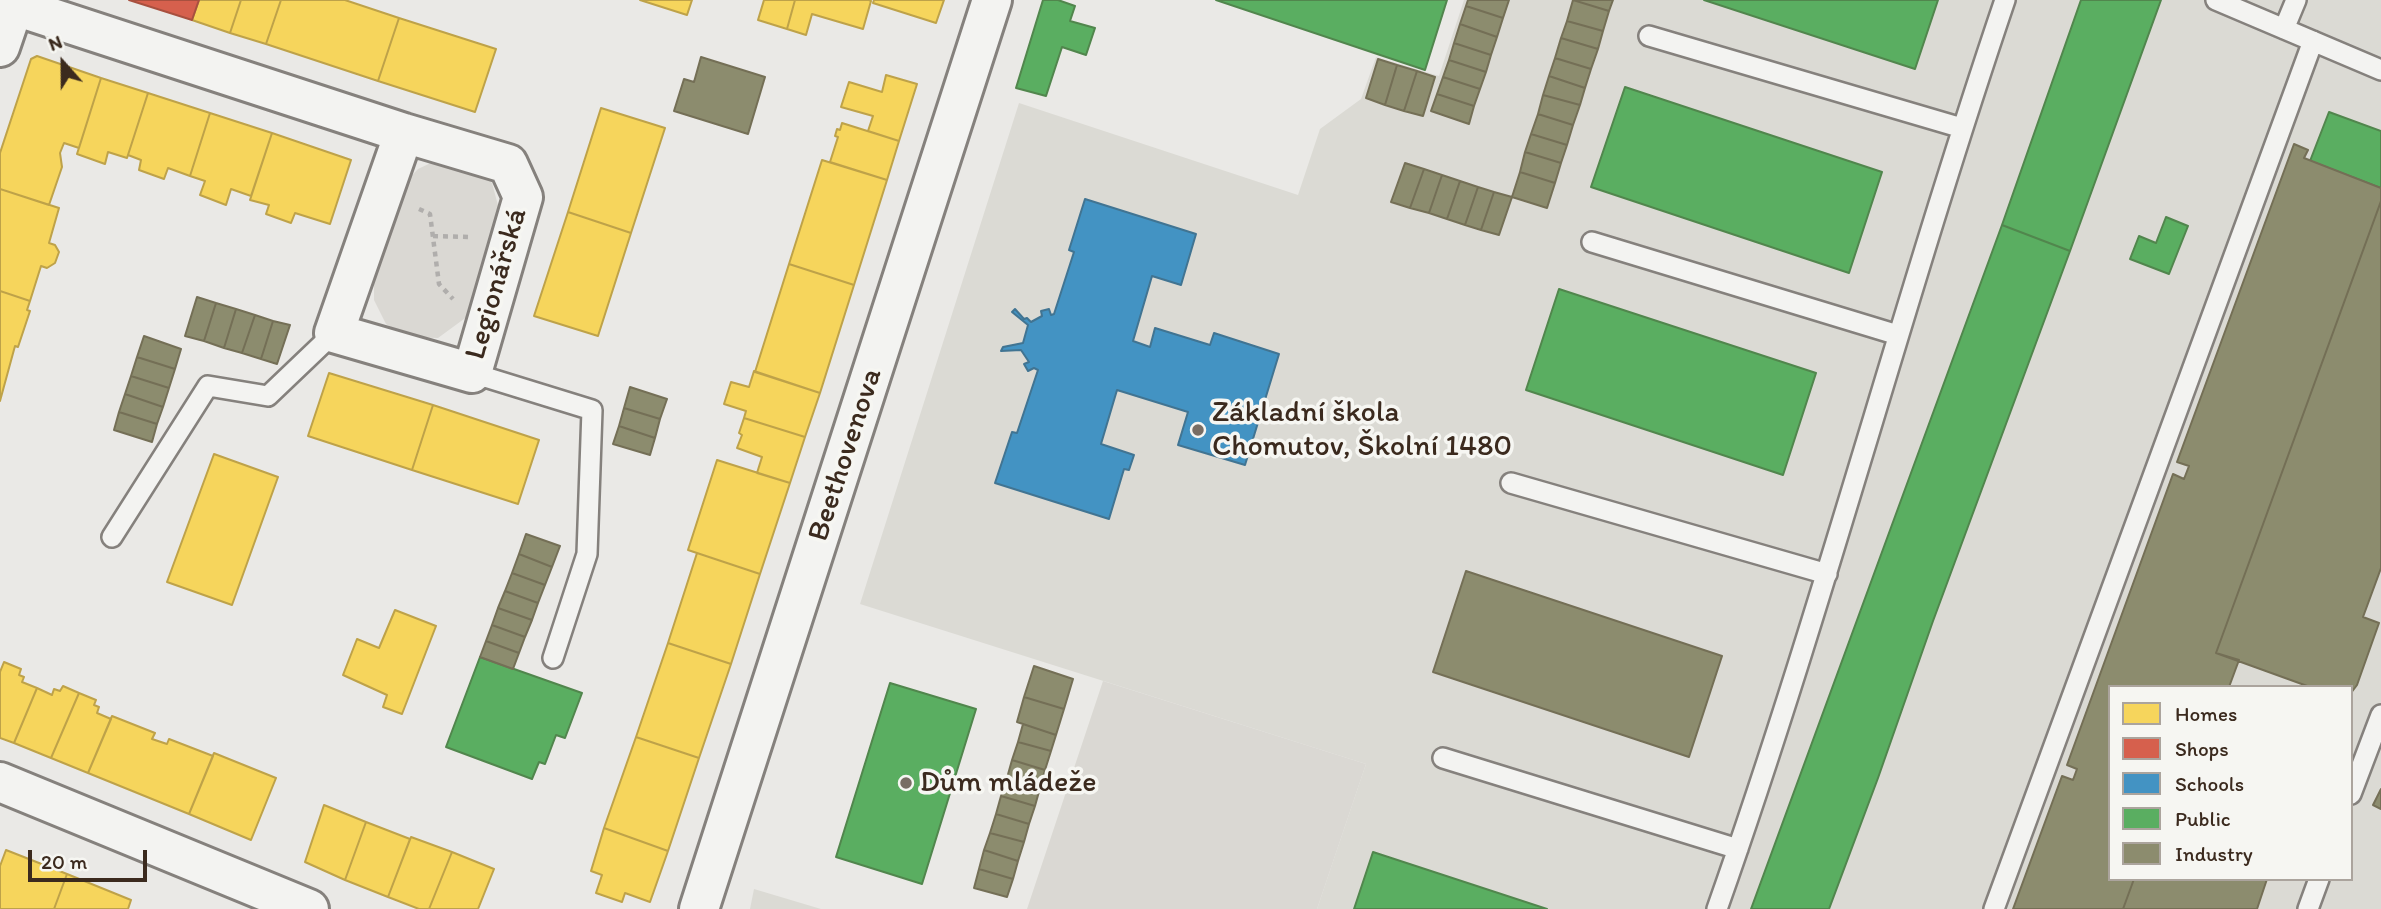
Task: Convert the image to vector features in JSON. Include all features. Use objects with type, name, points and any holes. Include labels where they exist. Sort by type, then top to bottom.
[{"type":"street","name":"Beethovenova","points":[[699,909],[992,0]]},
{"type":"street","points":[[0,47],[10,2]]},
{"type":"street","name":"Legionářská","points":[[10,2],[404,133],[508,164],[523,197],[472,373],[334,333]]},
{"type":"street","points":[[334,333],[404,133]]},
{"type":"street","points":[[0,782],[309,909]]},
{"type":"lane","points":[[1717,909],[1827,573],[1962,128],[2005,0]]},
{"type":"lane","points":[[2217,0],[2381,70]]},
{"type":"lane","points":[[2284,29],[2296,0]]},
{"type":"lane","points":[[1649,36],[1962,128]]},
{"type":"lane","points":[[1994,909],[2313,41]]},
{"type":"lane","points":[[1592,242],[1898,335]]},
{"type":"lane","points":[[112,537],[208,386],[268,396],[334,333]]},
{"type":"lane","points":[[472,373],[592,410],[587,554],[553,658]]},
{"type":"lane","points":[[1511,483],[1827,573]]},
{"type":"lane","points":[[2353,789],[2381,715]]},
{"type":"lane","points":[[1443,758],[1738,849]]},
{"type":"lane","points":[[2308,909],[2318,881]]},
{"type":"path","points":[[383,194],[430,214],[439,284],[484,333]]},
{"type":"shaded area","points":[[1464,0],[2381,0],[2381,909],[1317,909],[1366,764],[860,604],[1019,103],[1298,195],[1320,129],[1361,99],[1376,57],[1439,76]]},
{"type":"shaded area","points":[[439,159],[471,161],[492,183],[500,213],[486,281],[468,316],[438,338],[406,337],[386,324],[374,300],[374,273],[400,188],[418,169]]},
{"type":"shaded area","points":[[1103,681],[1366,764],[1317,909],[1027,909]]},
{"type":"shaded area","points":[[754,889],[821,909],[750,909]]},
{"type":"building: Homes","points":[[199,0],[241,0],[230,33],[192,20]]},
{"type":"building: Homes","points":[[241,0],[281,0],[266,44],[230,33]]},
{"type":"building: Homes","points":[[281,0],[345,0],[399,18],[378,81],[266,44]]},
{"type":"building: Homes","points":[[640,0],[692,0],[687,15]]},
{"type":"building: Homes","points":[[764,0],[795,0],[787,29],[758,20]]},
{"type":"building: Homes","points":[[795,0],[871,1],[863,29],[812,14],[806,35],[787,29]]},
{"type":"building: Homes","points":[[874,0],[944,0],[936,23],[873,3]]},
{"type":"building: Homes","points":[[399,18],[496,49],[475,112],[378,81]]},
{"type":"building: Homes","points":[[37,56],[101,78],[79,148],[64,143],[60,153],[62,167],[49,205],[0,189],[0,153],[31,59]]},
{"type":"building: Homes","points":[[886,75],[917,84],[899,141],[868,131],[873,116],[841,107],[849,82],[882,92]]},
{"type":"building: Homes","points":[[101,78],[148,93],[127,158],[108,152],[105,164],[77,154]]},
{"type":"building: Homes","points":[[148,93],[210,113],[190,176],[168,168],[164,179],[139,170],[141,160],[128,155]]},
{"type":"building: Homes","points":[[601,108],[665,128],[631,233],[568,212]]},
{"type":"building: Homes","points":[[210,113],[272,133],[251,196],[231,189],[226,205],[200,195],[205,181],[190,176]]},
{"type":"building: Homes","points":[[842,123],[899,141],[887,180],[830,162],[838,137],[835,136],[837,129],[840,130]]},
{"type":"building: Homes","points":[[272,133],[351,160],[330,224],[295,213],[291,223],[266,214],[269,205],[250,200]]},
{"type":"building: Homes","points":[[822,160],[887,180],[854,285],[789,264]]},
{"type":"building: Homes","points":[[0,189],[59,208],[49,243],[55,245],[59,252],[55,263],[47,268],[41,266],[30,301],[0,291]]},
{"type":"building: Homes","points":[[568,212],[631,233],[598,336],[534,316]]},
{"type":"building: Homes","points":[[789,264],[854,285],[820,393],[755,372]]},
{"type":"building: Homes","points":[[0,291],[30,301],[27,310],[30,311],[18,347],[15,346],[0,401]]},
{"type":"building: Homes","points":[[754,371],[820,393],[805,437],[744,418],[746,411],[724,404],[731,382],[749,387]]},
{"type":"building: Homes","points":[[329,373],[433,405],[412,470],[308,436]]},
{"type":"building: Homes","points":[[433,405],[539,440],[518,504],[412,470]]},
{"type":"building: Homes","points":[[744,418],[805,437],[790,483],[757,473],[762,457],[737,448]]},
{"type":"building: Homes","points":[[214,454],[278,477],[232,605],[167,582]]},
{"type":"building: Homes","points":[[717,460],[790,483],[760,574],[688,550]]},
{"type":"building: Homes","points":[[697,553],[760,574],[731,664],[668,643]]},
{"type":"building: Homes","points":[[395,610],[436,626],[402,714],[383,707],[387,695],[343,675],[357,639],[379,648]]},
{"type":"building: Homes","points":[[668,643],[731,664],[699,758],[636,737]]},
{"type":"building: Homes","points":[[4,662],[21,669],[19,675],[24,677],[22,682],[37,688],[14,743],[0,738],[0,672]]},
{"type":"building: Homes","points":[[63,686],[79,693],[51,758],[14,743],[37,688],[52,695],[54,689],[60,691]]},
{"type":"building: Homes","points":[[79,693],[96,700],[94,705],[99,707],[97,713],[111,719],[88,773],[51,758]]},
{"type":"building: Homes","points":[[112,716],[155,733],[152,739],[167,744],[169,739],[213,756],[189,814],[88,773]]},
{"type":"building: Homes","points":[[636,737],[699,758],[668,851],[604,828]]},
{"type":"building: Homes","points":[[214,753],[276,778],[251,840],[189,814]]},
{"type":"building: Homes","points":[[324,805],[366,822],[345,880],[305,862]]},
{"type":"building: Homes","points":[[366,822],[410,839],[388,897],[345,880]]},
{"type":"building: Homes","points":[[604,828],[668,851],[650,902],[625,893],[622,902],[596,893],[602,875],[591,871]]},
{"type":"building: Homes","points":[[411,837],[452,852],[429,909],[419,909],[388,897]]},
{"type":"building: Homes","points":[[6,850],[67,874],[54,909],[0,909],[0,866]]},
{"type":"building: Homes","points":[[452,852],[494,869],[478,909],[429,909]]},
{"type":"building: Homes","points":[[67,874],[131,900],[128,909],[54,909]]},
{"type":"building: Shops","points":[[129,0],[199,0],[192,20]]},
{"type":"building: Schools","points":[[1085,199],[1196,234],[1181,285],[1152,276],[1133,341],[1150,347],[1155,328],[1210,345],[1214,333],[1279,354],[1245,465],[1178,445],[1188,412],[1117,390],[1101,444],[1134,455],[1129,470],[1124,469],[1109,519],[995,483],[1012,432],[1017,433],[1038,370],[1034,368],[1028,371],[1024,364],[1029,362],[1021,350],[1001,351],[1003,347],[1023,343],[1028,325],[1012,312],[1015,309],[1031,322],[1042,316],[1041,311],[1049,309],[1051,315],[1054,314],[1074,252],[1069,250]]},
{"type":"building: Public","points":[[1043,0],[1058,0],[1075,6],[1070,21],[1095,28],[1086,55],[1062,47],[1046,96],[1016,88]]},
{"type":"building: Public","points":[[1216,0],[1447,0],[1425,70]]},
{"type":"building: Public","points":[[1704,0],[1938,0],[1915,69]]},
{"type":"building: Public","points":[[2081,0],[2161,0],[2070,251],[2002,225]]},
{"type":"building: Public","points":[[1625,87],[1882,172],[1849,273],[1591,187]]},
{"type":"building: Public","points":[[2329,112],[2381,131],[2381,188],[2310,161]]},
{"type":"building: Public","points":[[2166,217],[2188,226],[2169,274],[2130,259],[2139,236],[2156,243]]},
{"type":"building: Public","points":[[2002,225],[2070,251],[1878,778],[1829,909],[1751,909]]},
{"type":"building: Public","points":[[1559,289],[1816,373],[1783,475],[1526,390]]},
{"type":"building: Public","points":[[480,657],[582,693],[565,738],[556,735],[545,764],[539,762],[532,779],[446,747]]},
{"type":"building: Public","name":"Dům mládeže","points":[[890,683],[976,709],[922,884],[836,857]]},
{"type":"building: Public","points":[[1373,852],[1547,909],[1354,909]]},
{"type":"building: Industry","points":[[1468,0],[1509,0],[1503,18],[1466,6]]},
{"type":"building: Industry","points":[[1573,0],[1613,0],[1609,11]]},
{"type":"building: Industry","points":[[1573,0],[1609,11],[1603,31],[1567,21]]},
{"type":"building: Industry","points":[[1466,6],[1503,18],[1497,37],[1460,24]]},
{"type":"building: Industry","points":[[1567,21],[1603,31],[1598,49],[1561,38]]},
{"type":"building: Industry","points":[[1460,24],[1497,37],[1491,55],[1454,43]]},
{"type":"building: Industry","points":[[1561,38],[1598,49],[1591,69],[1555,58]]},
{"type":"building: Industry","points":[[1454,43],[1491,55],[1486,72],[1449,60]]},
{"type":"building: Industry","points":[[701,57],[765,77],[748,134],[674,111],[684,79],[694,82]]},
{"type":"building: Industry","points":[[1555,58],[1591,69],[1585,88],[1549,76]]},
{"type":"building: Industry","points":[[1378,59],[1397,65],[1385,105],[1366,98]]},
{"type":"building: Industry","points":[[1449,60],[1486,72],[1480,89],[1443,77]]},
{"type":"building: Industry","points":[[1397,65],[1417,71],[1404,111],[1385,105]]},
{"type":"building: Industry","points":[[1417,71],[1435,77],[1423,116],[1404,111]]},
{"type":"building: Industry","points":[[1549,76],[1585,88],[1580,105],[1543,95]]},
{"type":"building: Industry","points":[[1443,77],[1480,89],[1474,106],[1437,94]]},
{"type":"building: Industry","points":[[1437,94],[1474,106],[1469,124],[1431,111]]},
{"type":"building: Industry","points":[[1543,95],[1580,105],[1573,125],[1538,114]]},
{"type":"building: Industry","points":[[1538,114],[1573,125],[1567,145],[1531,134]]},
{"type":"building: Industry","points":[[1531,134],[1567,145],[1561,163],[1525,152]]},
{"type":"building: Industry","points":[[2294,144],[2308,150],[2304,158],[2381,188],[2381,201],[2216,653],[2239,660],[2230,685],[2108,685],[2108,881],[2133,881],[2123,909],[2013,909],[2062,776],[2073,780],[2077,769],[2067,765],[2173,474],[2184,479],[2189,466],[2177,462]]},
{"type":"building: Industry","points":[[1525,152],[1561,163],[1555,183],[1520,172]]},
{"type":"building: Industry","points":[[1405,163],[1424,169],[1410,208],[1391,202]]},
{"type":"building: Industry","points":[[1424,169],[1442,175],[1429,213],[1410,208]]},
{"type":"building: Industry","points":[[1520,172],[1555,183],[1547,208],[1512,197]]},
{"type":"building: Industry","points":[[1442,175],[1460,181],[1447,219],[1429,213]]},
{"type":"building: Industry","points":[[1460,181],[1478,187],[1465,225],[1447,219]]},
{"type":"building: Industry","points":[[1478,187],[1494,192],[1481,230],[1465,225]]},
{"type":"building: Industry","points":[[1494,192],[1512,197],[1499,235],[1481,230]]},
{"type":"building: Industry","points":[[2381,201],[2381,568],[2363,617],[2379,623],[2357,685],[2353,690],[2353,685],[2304,685],[2216,653]]},
{"type":"building: Industry","points":[[197,297],[216,303],[204,341],[185,336]]},
{"type":"building: Industry","points":[[216,303],[236,309],[224,348],[204,341]]},
{"type":"building: Industry","points":[[236,309],[255,315],[242,353],[224,348]]},
{"type":"building: Industry","points":[[255,315],[273,321],[261,359],[242,353]]},
{"type":"building: Industry","points":[[273,321],[290,325],[277,364],[261,359]]},
{"type":"building: Industry","points":[[144,336],[181,349],[175,369],[137,357]]},
{"type":"building: Industry","points":[[137,357],[175,369],[169,388],[131,376]]},
{"type":"building: Industry","points":[[131,376],[169,388],[163,407],[125,394]]},
{"type":"building: Industry","points":[[630,387],[667,399],[660,419],[624,408]]},
{"type":"building: Industry","points":[[125,394],[163,407],[157,424],[119,412]]},
{"type":"building: Industry","points":[[624,408],[660,419],[655,438],[619,426]]},
{"type":"building: Industry","points":[[119,412],[157,424],[152,442],[114,430]]},
{"type":"building: Industry","points":[[619,426],[655,438],[650,455],[613,444]]},
{"type":"building: Industry","points":[[526,534],[560,546],[552,567],[519,554]]},
{"type":"building: Industry","points":[[519,554],[552,567],[545,585],[512,573]]},
{"type":"building: Industry","points":[[1466,571],[1722,656],[1689,757],[1433,672]]},
{"type":"building: Industry","points":[[512,573],[545,585],[538,603],[505,591]]},
{"type":"building: Industry","points":[[505,591],[538,603],[532,620],[498,608]]},
{"type":"building: Industry","points":[[498,608],[532,620],[525,637],[492,625]]},
{"type":"building: Industry","points":[[492,625],[525,637],[519,653],[486,641]]},
{"type":"building: Industry","points":[[486,641],[519,653],[513,669],[480,657]]},
{"type":"building: Industry","points":[[1034,666],[1073,679],[1064,709],[1024,697]]},
{"type":"building: Industry","points":[[1024,697],[1064,709],[1056,735],[1017,722]]},
{"type":"building: Industry","points":[[1023,724],[1056,735],[1051,751],[1018,742]]},
{"type":"building: Industry","points":[[1018,742],[1051,751],[1045,770],[1012,760]]},
{"type":"building: Industry","points":[[1012,760],[1045,770],[1040,788],[1007,778]]},
{"type":"building: Industry","points":[[1007,778],[1040,788],[1035,806],[1001,796]]},
{"type":"building: Industry","points":[[2381,789],[2381,809],[2373,805]]},
{"type":"building: Industry","points":[[1001,796],[1035,806],[1029,824],[996,814]]},
{"type":"building: Industry","points":[[996,814],[1029,824],[1024,842],[990,833]]},
{"type":"building: Industry","points":[[990,833],[1024,842],[1018,861],[984,850]]},
{"type":"building: Industry","points":[[984,850],[1018,861],[1013,879],[979,869]]},
{"type":"building: Industry","points":[[979,869],[1013,879],[1007,897],[974,888]]},
{"type":"building: Industry","points":[[2133,881],[2266,881],[2257,909],[2123,909]]},
{"type":"place","name":"Základní škola Chomutov, Školní 1480","points":[[1198,430]]},
{"type":"place","name":"Dům mládeže","points":[[906,783]]}]
